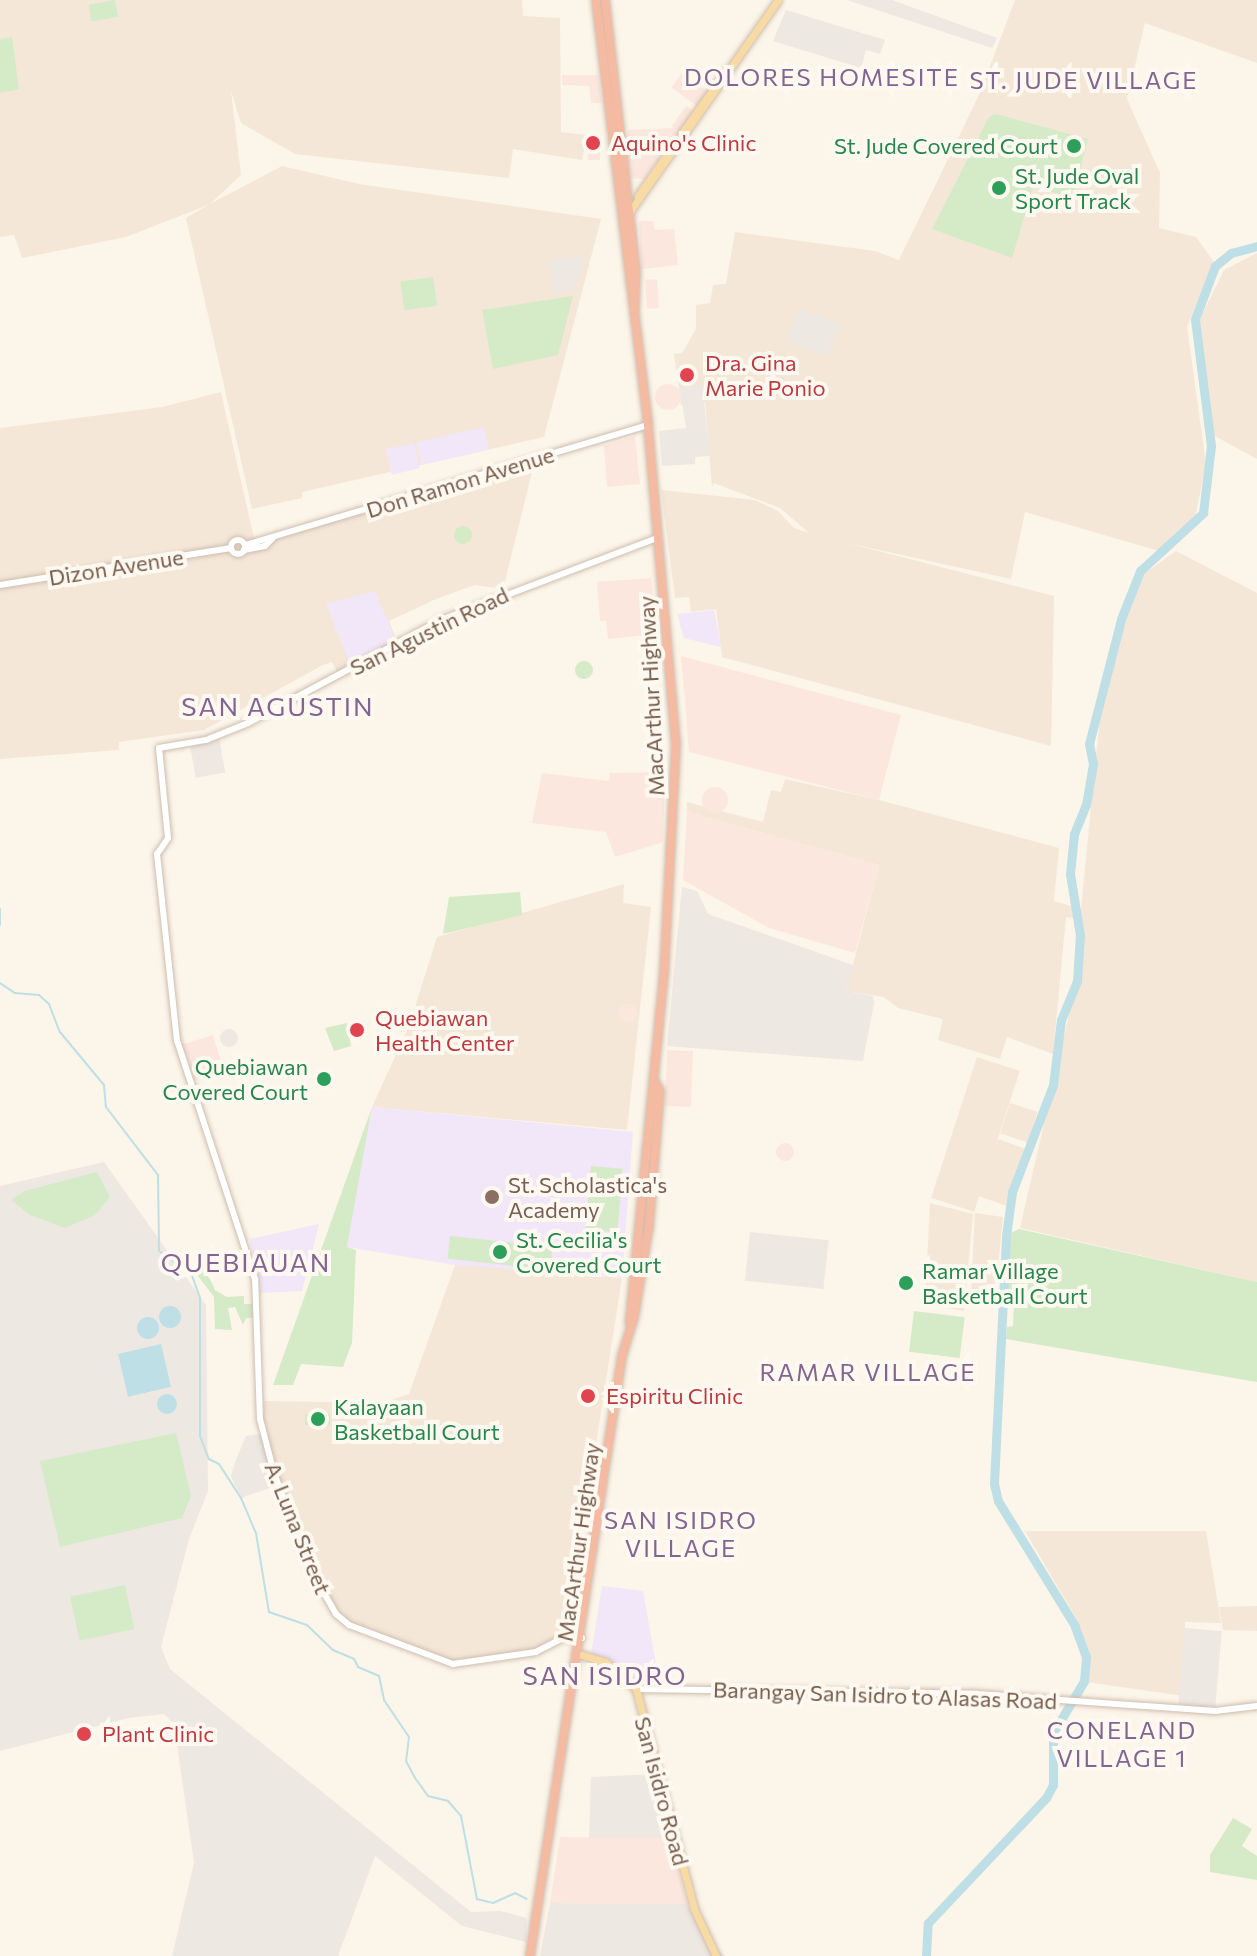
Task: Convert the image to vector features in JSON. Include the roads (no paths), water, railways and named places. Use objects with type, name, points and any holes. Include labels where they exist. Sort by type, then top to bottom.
[{"type":"highway","name":"MacArthur Highway","points":[[596,0],[625,214]]},
{"type":"highway","name":"MacArthur Highway","points":[[530,1956],[630,1322],[655,1082],[676,779],[659,537],[605,0]]},
{"type":"main road","points":[[625,214],[778,0]]},
{"type":"main road","name":"San Isidro Road","points":[[579,1654],[606,1662],[636,1689],[694,1909],[716,1956]]},
{"type":"street","name":"Don Ramon Avenue","points":[[244,548],[265,546],[273,538],[648,425]]},
{"type":"street","name":"San Agustin Road","points":[[159,748],[206,740],[248,723],[441,620],[659,537]]},
{"type":"street","name":"Dizon Avenue","points":[[0,585],[231,548],[237,541],[244,548]]},
{"type":"street","name":"A. Luna Street","points":[[159,748],[168,838],[157,854],[177,1041],[255,1279],[260,1419],[304,1552],[342,1620],[453,1664],[536,1652],[563,1638],[582,1638]]},
{"type":"street","name":"Barangay San Isidro to Alasas Road","points":[[636,1689],[1065,1699],[1215,1711],[1257,1706]]},
{"type":"water","points":[[170,1306],[178,1309],[181,1317],[178,1325],[170,1328],[162,1325],[159,1317],[162,1309]]},
{"type":"water","points":[[148,1317],[159,1328],[148,1339],[137,1328]]},
{"type":"water","points":[[161,1344],[171,1387],[128,1397],[118,1354]]},
{"type":"water","points":[[167,1394],[174,1397],[177,1404],[174,1411],[167,1414],[160,1411],[157,1404],[160,1397]]},
{"type":"waterway","points":[[926,1956],[928,1923],[1046,1798],[1053,1785],[1053,1733],[1084,1681],[1086,1657],[1075,1626],[998,1501],[994,1483],[1006,1236],[1012,1192],[1053,1085],[1061,1020],[1077,981],[1080,935],[1070,874],[1074,834],[1086,805],[1093,764],[1089,744],[1121,619],[1140,571],[1203,513],[1211,446],[1195,319],[1215,266],[1231,253],[1257,246]]},
{"type":"waterway","points":[[0,909],[0,925]]},
{"type":"waterway","points":[[0,983],[15,993],[39,995],[49,1004],[60,1032],[104,1085],[106,1107],[158,1175],[159,1251],[191,1273],[200,1298],[200,1436],[209,1459],[219,1464],[241,1498],[256,1533],[269,1612],[307,1625],[333,1650],[354,1659],[358,1667],[379,1676],[384,1700],[409,1737],[406,1761],[415,1778],[428,1796],[448,1801],[461,1816],[477,1899],[493,1903],[515,1893],[527,1899]]},
{"type":"place","name":"Aquino's Clinic","points":[[593,143]]},
{"type":"place","name":"St. Jude Covered Court","points":[[1074,146]]},
{"type":"place","name":"St. Jude Oval Sport Track","points":[[999,188]]},
{"type":"place","name":"Dra. Gina Marie Ponio","points":[[687,375]]},
{"type":"place","name":"Quebiawan Health Center","points":[[357,1030]]},
{"type":"place","name":"Quebiawan Covered Court","points":[[324,1079]]},
{"type":"place","name":"St. Scholastica's Academy","points":[[492,1197]]},
{"type":"place","name":"St. Cecilia's Covered Court","points":[[500,1252]]},
{"type":"place","name":"Ramar Village Basketball Court","points":[[906,1283]]},
{"type":"place","name":"Espiritu Clinic","points":[[588,1396]]},
{"type":"place","name":"Kalayaan Basketball Court","points":[[318,1419]]},
{"type":"place","name":"Plant Clinic","points":[[84,1734]]},
{"type":"district","name":"DOLORES HOMESITE","points":[[822,77]]},
{"type":"district","name":"ST. JUDE VILLAGE","points":[[1084,80]]},
{"type":"district","name":"SAN AGUSTIN","points":[[278,706]]},
{"type":"district","name":"QUEBIAUAN","points":[[246,1262]]},
{"type":"district","name":"RAMAR VILLAGE","points":[[868,1372]]},
{"type":"district","name":"SAN ISIDRO VILLAGE","points":[[681,1534]]},
{"type":"district","name":"SAN ISIDRO","points":[[605,1675]]},
{"type":"district","name":"CONELAND VILLAGE 1","points":[[1122,1744]]}]
